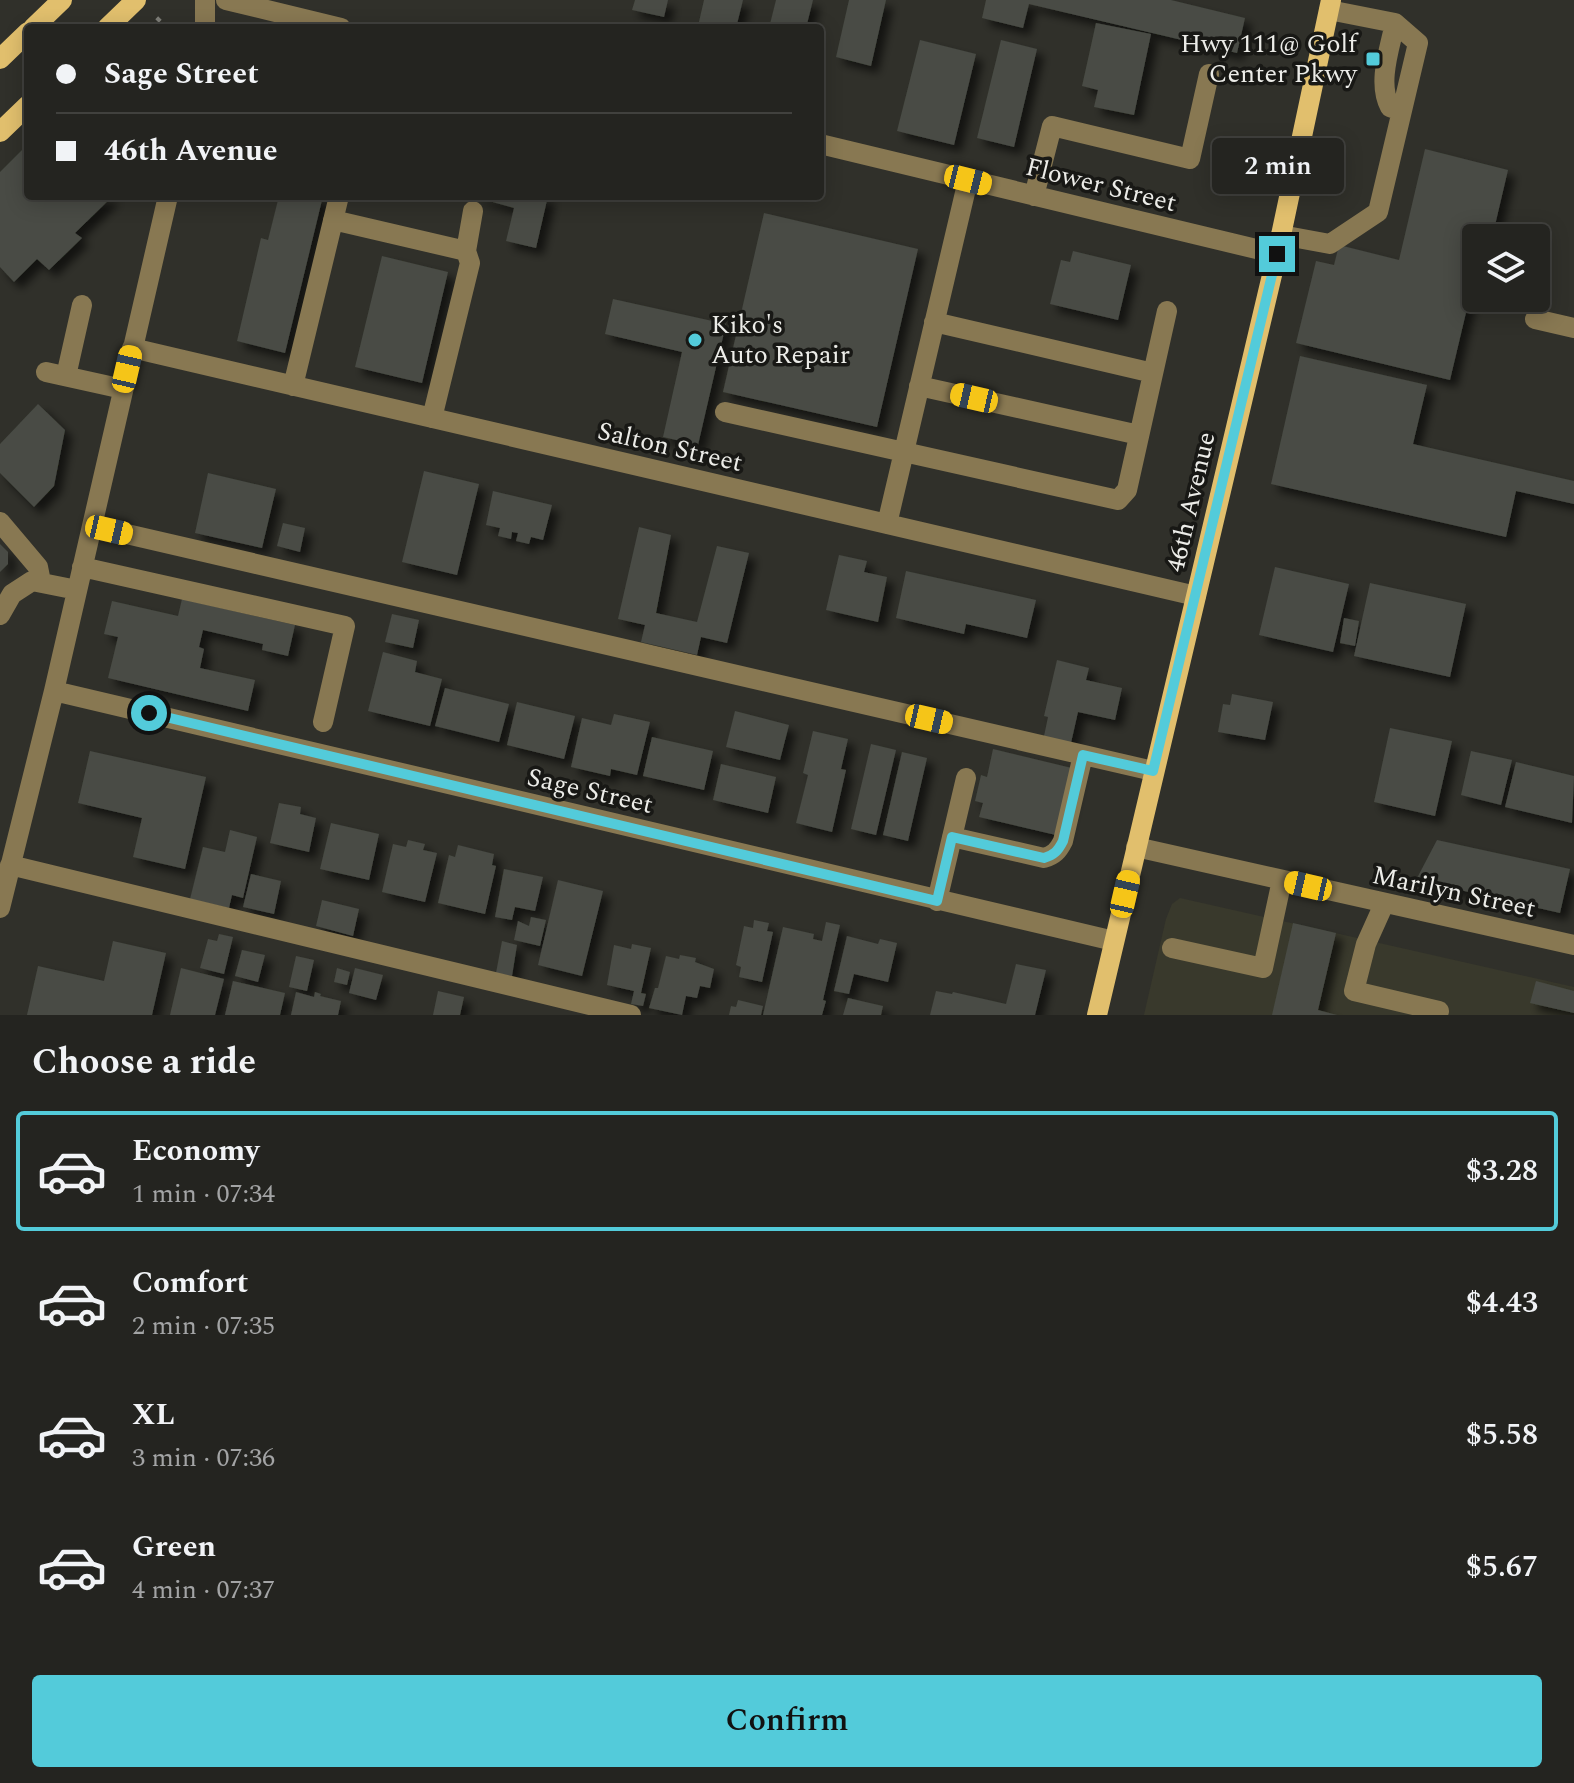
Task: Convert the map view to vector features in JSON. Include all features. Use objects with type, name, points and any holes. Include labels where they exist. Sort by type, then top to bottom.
[{"type":"main road","points":[[37,24],[62,0]]},
{"type":"main road","points":[[111,24],[136,0]]},
{"type":"main road","name":"46th Avenue","points":[[1097,1015],[1279,244],[1330,5]]},
{"type":"main road","points":[[0,59],[24,36]]},
{"type":"main road","points":[[0,132],[24,109]]},
{"type":"street","points":[[205,0],[205,24]]},
{"type":"street","points":[[226,0],[325,24]]},
{"type":"street","name":"Flower Street","points":[[824,145],[1034,196],[1279,244],[1330,244],[1378,212],[1401,111],[1390,107],[1385,75],[1395,23],[1330,5]]},
{"type":"street","points":[[1034,196],[1052,126],[1190,159],[1209,74]]},
{"type":"street","points":[[887,524],[968,180]]},
{"type":"street","points":[[0,908],[6,872],[54,691],[167,200]]},
{"type":"street","points":[[293,386],[338,200]]},
{"type":"street","points":[[432,418],[470,263],[466,251],[473,211]]},
{"type":"street","points":[[333,220],[466,251]]},
{"type":"street","points":[[82,305],[56,374],[123,389]]},
{"type":"street","points":[[725,412],[1118,500],[1127,490],[1167,311]]},
{"type":"street","points":[[1535,319],[1574,328]]},
{"type":"street","points":[[934,322],[1153,373]]},
{"type":"street","name":"Salton Street","points":[[132,348],[1196,596]]},
{"type":"street","points":[[919,386],[1139,435]]},
{"type":"street","points":[[0,522],[38,567],[41,582]]},
{"type":"street","points":[[92,526],[1153,771]]},
{"type":"street","points":[[82,567],[345,626],[323,722]]},
{"type":"street","points":[[0,615],[12,594],[32,581],[77,590]]},
{"type":"street","name":"Sage Street","points":[[54,691],[1114,941]]},
{"type":"street","points":[[952,837],[1044,858],[1051,856],[1063,841],[1083,755]]},
{"type":"street","points":[[937,901],[966,778]]},
{"type":"street","name":"Marilyn Street","points":[[1136,847],[1574,945]]},
{"type":"street","points":[[6,872],[631,1015]]},
{"type":"street","points":[[1172,948],[1263,968],[1282,880]]},
{"type":"street","points":[[1384,904],[1366,944],[1354,991],[1439,1011]]},
{"type":"path","points":[[154,24],[164,14]]},
{"type":"shaded area","points":[[1180,898],[1574,987],[1574,1015],[1144,1015],[1166,919],[1172,904]]},
{"type":"building","points":[[635,0],[668,0],[664,17],[632,10]]},
{"type":"building","points":[[704,0],[743,0],[737,24],[698,24]]},
{"type":"building","points":[[776,0],[813,0],[807,24],[770,24]]},
{"type":"building","points":[[849,0],[886,0],[871,66],[836,57]]},
{"type":"building","points":[[986,0],[1171,0],[1245,18],[1237,53],[1029,4],[1023,28],[982,18]]},
{"type":"building","points":[[1096,23],[1151,34],[1134,115],[1094,107],[1098,90],[1082,86]]},
{"type":"building","points":[[920,40],[976,54],[954,145],[897,131]]},
{"type":"building","points":[[1001,40],[1037,49],[1014,147],[977,138]]},
{"type":"building","points":[[24,148],[24,200],[109,200],[75,233],[82,238],[49,270],[37,259],[14,282],[0,267],[0,172]]},
{"type":"building","points":[[1425,149],[1508,170],[1495,224],[1462,224],[1462,312],[1466,312],[1450,380],[1296,343],[1316,261],[1334,265],[1339,245],[1399,260]]},
{"type":"building","points":[[278,200],[322,200],[285,353],[237,341],[261,238],[268,240]]},
{"type":"building","points":[[485,200],[547,200],[536,248],[506,241],[514,208]]},
{"type":"building","points":[[764,213],[918,249],[877,427],[723,392]]},
{"type":"building","points":[[1073,251],[1131,265],[1118,320],[1050,304],[1061,260],[1070,262]]},
{"type":"building","points":[[382,256],[448,272],[422,383],[355,367]]},
{"type":"building","points":[[613,299],[726,324],[698,445],[663,437],[682,352],[605,334]]},
{"type":"building","points":[[1300,356],[1427,385],[1413,444],[1574,481],[1574,504],[1516,491],[1506,537],[1271,484]]},
{"type":"building","points":[[38,404],[65,430],[54,486],[34,507],[0,473],[0,444]]},
{"type":"building","points":[[424,471],[479,484],[457,575],[402,562]]},
{"type":"building","points":[[208,473],[276,489],[262,548],[195,533]]},
{"type":"building","points":[[493,491],[552,505],[543,540],[531,537],[529,544],[516,541],[518,533],[512,532],[511,539],[498,536],[500,528],[486,525]]},
{"type":"building","points":[[283,523],[305,528],[300,552],[277,546]]},
{"type":"building","points":[[639,527],[671,535],[656,613],[697,622],[717,546],[749,553],[727,643],[701,637],[697,655],[641,642],[645,625],[618,619]]},
{"type":"building","points":[[0,544],[8,552],[8,564],[0,572]]},
{"type":"building","points":[[839,555],[867,561],[864,572],[887,577],[878,622],[826,610]]},
{"type":"building","points":[[1275,567],[1349,584],[1333,652],[1259,635]]},
{"type":"building","points":[[906,571],[1036,600],[1027,638],[966,624],[964,634],[896,618]]},
{"type":"building","points":[[1370,583],[1466,604],[1450,677],[1354,656]]},
{"type":"building","points":[[182,599],[295,625],[288,656],[262,650],[263,644],[203,630],[199,647],[204,649],[200,668],[255,680],[248,711],[108,678],[118,637],[104,634],[112,601],[178,616]]},
{"type":"building","points":[[392,614],[419,620],[413,648],[385,642]]},
{"type":"building","points":[[1344,618],[1359,621],[1355,646],[1340,643]]},
{"type":"building","points":[[383,652],[417,661],[415,672],[442,679],[430,726],[368,711]]},
{"type":"building","points":[[1057,660],[1089,668],[1086,680],[1122,688],[1115,720],[1078,712],[1071,743],[1044,736],[1048,717],[1044,716]]},
{"type":"building","points":[[445,688],[509,704],[499,742],[435,726]]},
{"type":"building","points":[[1232,694],[1273,702],[1265,740],[1218,732],[1223,704],[1230,705]]},
{"type":"building","points":[[517,702],[575,716],[564,759],[507,745]]},
{"type":"building","points":[[735,711],[789,725],[780,760],[726,747]]},
{"type":"building","points":[[614,714],[650,722],[637,775],[611,769],[610,776],[571,767],[582,718],[611,725]]},
{"type":"building","points":[[1390,728],[1452,741],[1435,816],[1374,802]]},
{"type":"building","points":[[813,731],[848,739],[841,769],[846,770],[832,832],[796,823],[808,775],[803,773]]},
{"type":"building","points":[[652,737],[713,751],[704,790],[643,776]]},
{"type":"building","points":[[871,744],[896,750],[876,835],[851,829]]},
{"type":"building","points":[[993,749],[1076,769],[1060,836],[979,817],[983,803],[975,801],[981,775],[987,777]]},
{"type":"building","points":[[90,751],[206,777],[185,869],[133,857],[142,818],[78,803]]},
{"type":"building","points":[[1471,751],[1512,760],[1501,805],[1461,795]]},
{"type":"building","points":[[902,752],[927,758],[908,841],[883,835]]},
{"type":"building","points":[[1516,762],[1574,776],[1572,823],[1505,807]]},
{"type":"building","points":[[721,764],[776,777],[768,813],[713,800]]},
{"type":"building","points":[[279,803],[301,807],[300,814],[316,818],[309,852],[270,843]]},
{"type":"building","points":[[331,823],[379,834],[369,880],[320,869]]},
{"type":"building","points":[[230,830],[257,837],[243,898],[232,895],[229,908],[190,899],[203,847],[225,852]]},
{"type":"building","points":[[408,840],[425,844],[423,850],[437,853],[425,902],[382,892],[393,844],[406,847]]},
{"type":"building","points":[[1437,840],[1570,869],[1560,913],[1416,880]]},
{"type":"building","points":[[458,845],[494,854],[492,865],[496,866],[485,914],[438,903],[449,855],[455,857]]},
{"type":"building","points":[[504,869],[543,877],[535,911],[515,907],[512,920],[495,917]]},
{"type":"building","points":[[251,874],[281,881],[274,914],[243,907]]},
{"type":"building","points":[[558,880],[603,891],[582,976],[538,965]]},
{"type":"building","points":[[322,900],[359,909],[353,936],[316,926]]},
{"type":"building","points":[[531,917],[546,920],[540,946],[514,940],[518,921],[529,926]]},
{"type":"building","points":[[754,920],[769,923],[767,931],[773,932],[762,982],[739,977],[741,967],[736,965],[744,926],[753,928]]},
{"type":"building","points":[[826,922],[840,925],[822,1015],[763,1015],[783,927],[814,934],[813,939],[822,941]]},
{"type":"building","points":[[1293,923],[1336,933],[1318,1010],[1337,1015],[1272,1015]]},
{"type":"building","points":[[219,934],[233,937],[224,974],[200,968],[208,939],[217,941]]},
{"type":"building","points":[[847,936],[878,944],[880,939],[897,943],[888,982],[854,974],[849,994],[834,991]]},
{"type":"building","points":[[113,941],[166,953],[152,1015],[27,1015],[38,966],[104,981]]},
{"type":"building","points":[[502,941],[517,945],[512,976],[496,973]]},
{"type":"building","points":[[632,944],[651,948],[641,993],[646,994],[643,1006],[631,1004],[634,991],[607,985],[614,945],[631,949]]},
{"type":"building","points":[[242,950],[265,955],[258,982],[235,976]]},
{"type":"building","points":[[680,955],[696,958],[695,962],[714,969],[710,988],[700,986],[697,998],[686,996],[682,1015],[649,1008],[666,956],[679,959]]},
{"type":"building","points":[[296,956],[314,960],[307,991],[289,987]]},
{"type":"building","points":[[1016,964],[1046,970],[1035,1015],[930,1015],[936,991],[1006,1004]]},
{"type":"building","points":[[181,968],[224,979],[215,1015],[170,1015]]},
{"type":"building","points":[[337,968],[350,972],[347,985],[334,982]]},
{"type":"building","points":[[355,968],[383,975],[376,1000],[349,993]]},
{"type":"building","points":[[233,981],[285,993],[280,1015],[225,1015]]},
{"type":"building","points":[[1536,981],[1574,991],[1574,1013],[1530,1003]]},
{"type":"building","points":[[438,991],[464,997],[460,1015],[433,1015]]},
{"type":"building","points":[[296,992],[314,997],[315,992],[341,1001],[338,1015],[291,1015]]},
{"type":"building","points":[[848,998],[883,1006],[881,1015],[843,1015]]},
{"type":"building","points":[[738,1000],[763,1006],[761,1015],[729,1015],[731,1006],[736,1007]]},
{"type":"place","name":"Hwy 111@ Golf Center Pkwy","points":[[1373,59]]},
{"type":"place","name":"Kiko's Auto Repair","points":[[695,340]]},
{"type":"route","points":[[149,713],[937,901],[952,837],[1044,858],[1051,856],[1063,841],[1083,755],[1153,771],[1277,254]]}]
